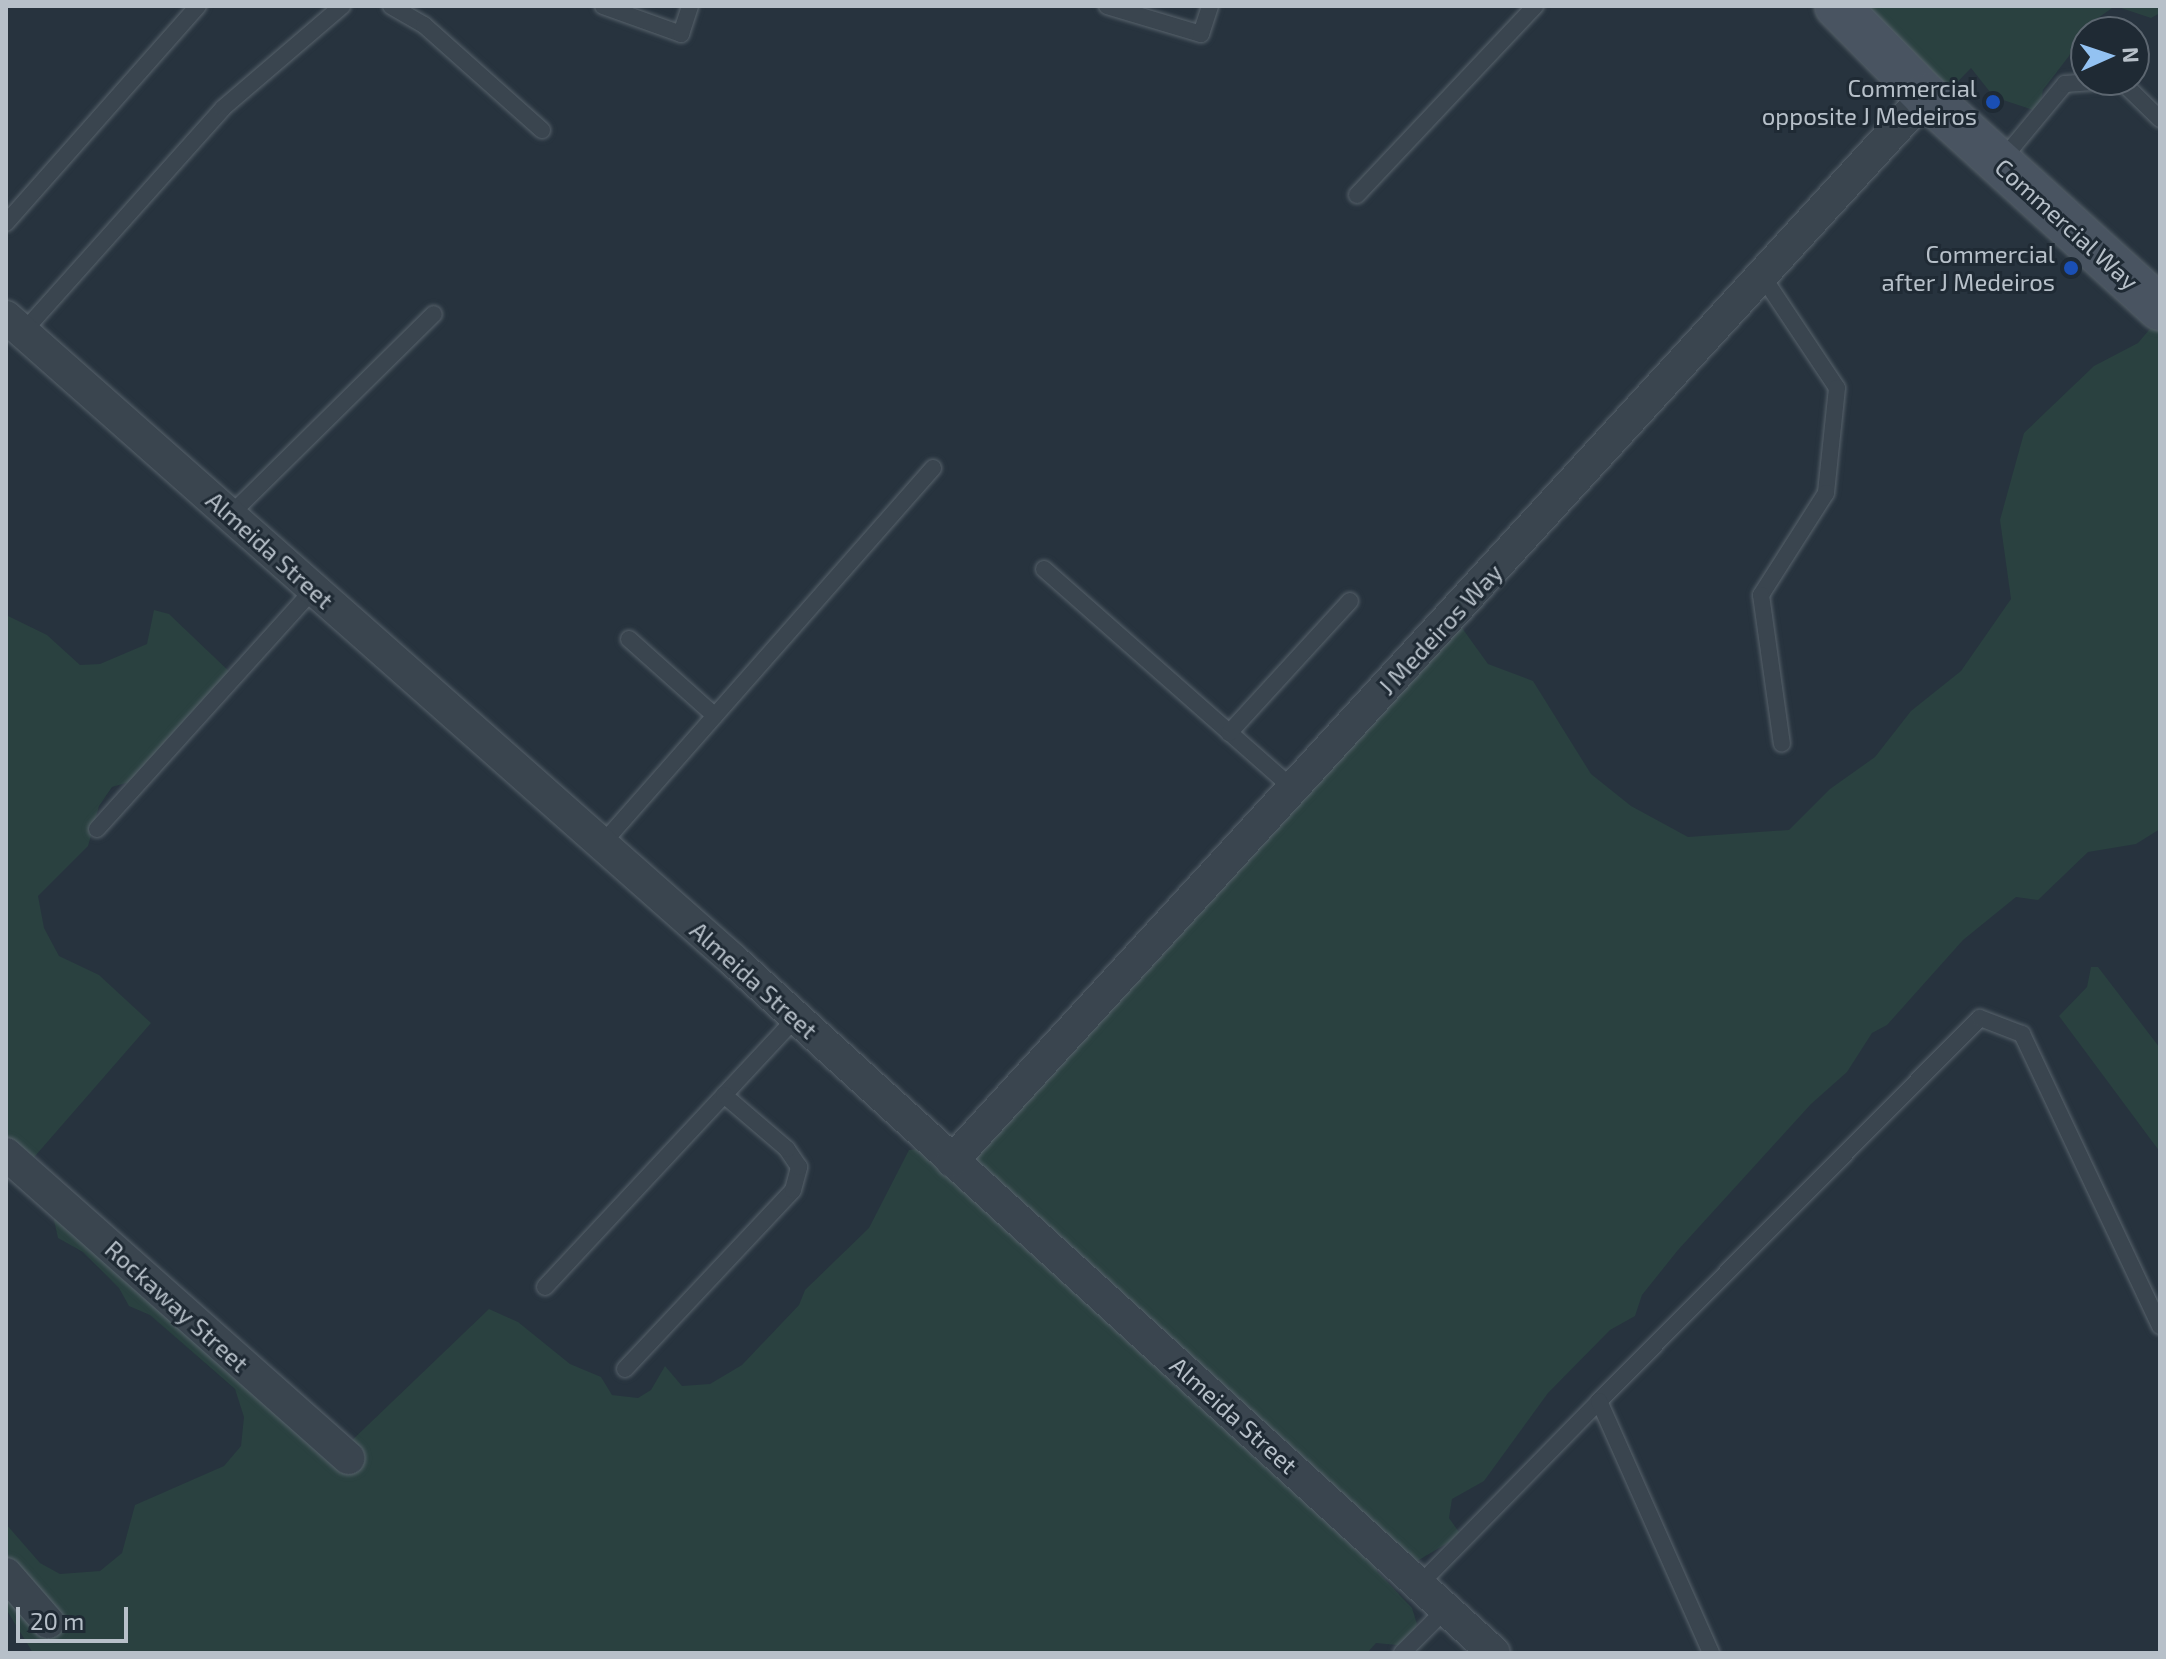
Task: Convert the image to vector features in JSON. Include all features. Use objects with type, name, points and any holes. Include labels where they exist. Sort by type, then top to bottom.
[{"type":"street","name":"Commercial Way","points":[[1837,6],[1926,96],[2160,308]]},
{"type":"street","name":"J Medeiros Way","points":[[952,1161],[1926,96]]},
{"type":"street","name":"Almeida Street","points":[[14,324],[796,1018],[1494,1653]]},
{"type":"street","name":"Rockaway Street","points":[[6,1154],[349,1458]]},
{"type":"street","points":[[6,1574],[48,1622]]},
{"type":"lane","points":[[6,223],[198,6]]},
{"type":"lane","points":[[14,324],[223,108],[342,6]]},
{"type":"lane","points":[[391,6],[424,25],[542,130]]},
{"type":"lane","points":[[603,6],[681,34],[690,6]]},
{"type":"lane","points":[[1107,6],[1201,34],[1210,6]]},
{"type":"lane","points":[[1357,195],[1535,6]]},
{"type":"lane","points":[[2000,163],[2065,84],[2120,80],[2160,119]]},
{"type":"lane","points":[[1763,277],[1837,388],[1826,493],[1761,595],[1782,744]]},
{"type":"lane","points":[[230,515],[434,314]]},
{"type":"lane","points":[[602,844],[933,468]]},
{"type":"lane","points":[[1044,569],[1292,788]]},
{"type":"lane","points":[[97,829],[314,589]]},
{"type":"lane","points":[[1229,733],[1350,601]]},
{"type":"lane","points":[[629,639],[715,716]]},
{"type":"lane","points":[[545,1287],[796,1018]]},
{"type":"lane","points":[[1420,1584],[1980,1018],[2022,1034],[2160,1326]]},
{"type":"lane","points":[[625,1369],[793,1190],[799,1167],[787,1149],[724,1095]]},
{"type":"lane","points":[[1599,1401],[1711,1653]]},
{"type":"lane","points":[[1402,1653],[1446,1609]]},
{"type":"green space","points":[[1842,6],[2115,6],[2101,16],[2070,16],[2070,54],[2043,90],[2039,112],[1994,97],[1971,68],[1933,107]]},
{"type":"green space","points":[[2115,6],[2160,6],[2160,13],[2151,18]]},
{"type":"green space","points":[[2160,317],[2160,829],[2136,844],[2088,852],[2038,900],[2016,897],[1963,940],[1887,1025],[1872,1033],[1847,1072],[1811,1104],[1678,1250],[1642,1295],[1635,1316],[1610,1330],[1548,1393],[1484,1481],[1452,1499],[1449,1518],[1461,1535],[1407,1567],[1376,1559],[1377,1571],[1412,1608],[1417,1624],[1407,1646],[1376,1643],[1367,1653],[33,1653],[6,1609],[6,1524],[40,1563],[60,1574],[100,1571],[122,1553],[135,1505],[224,1466],[241,1446],[244,1417],[235,1389],[150,1315],[129,1306],[119,1288],[83,1252],[58,1238],[54,1220],[61,1205],[345,1447],[489,1309],[518,1322],[570,1364],[601,1377],[612,1395],[638,1398],[651,1390],[665,1366],[682,1386],[710,1384],[742,1365],[799,1305],[805,1290],[869,1228],[909,1150],[917,1149],[920,1138],[948,1152],[1452,614],[1488,664],[1533,681],[1591,774],[1631,806],[1688,837],[1789,830],[1830,789],[1875,757],[1911,711],[1961,671],[2011,599],[2000,520],[2024,433],[2094,366],[2138,343]]},
{"type":"green space","points":[[154,610],[169,614],[234,676],[150,776],[112,787],[99,806],[88,846],[38,896],[44,928],[59,956],[99,975],[151,1023],[29,1163],[6,1148],[6,615],[47,635],[80,665],[100,664],[147,644]]},
{"type":"green space","points":[[2091,967],[2098,967],[2160,1048],[2160,1152],[2059,1016],[2087,987]]},
{"type":"place","name":"Commercial opposite J Medeiros","points":[[1993,102]]},
{"type":"place","name":"Commercial after J Medeiros","points":[[2071,268]]}]
